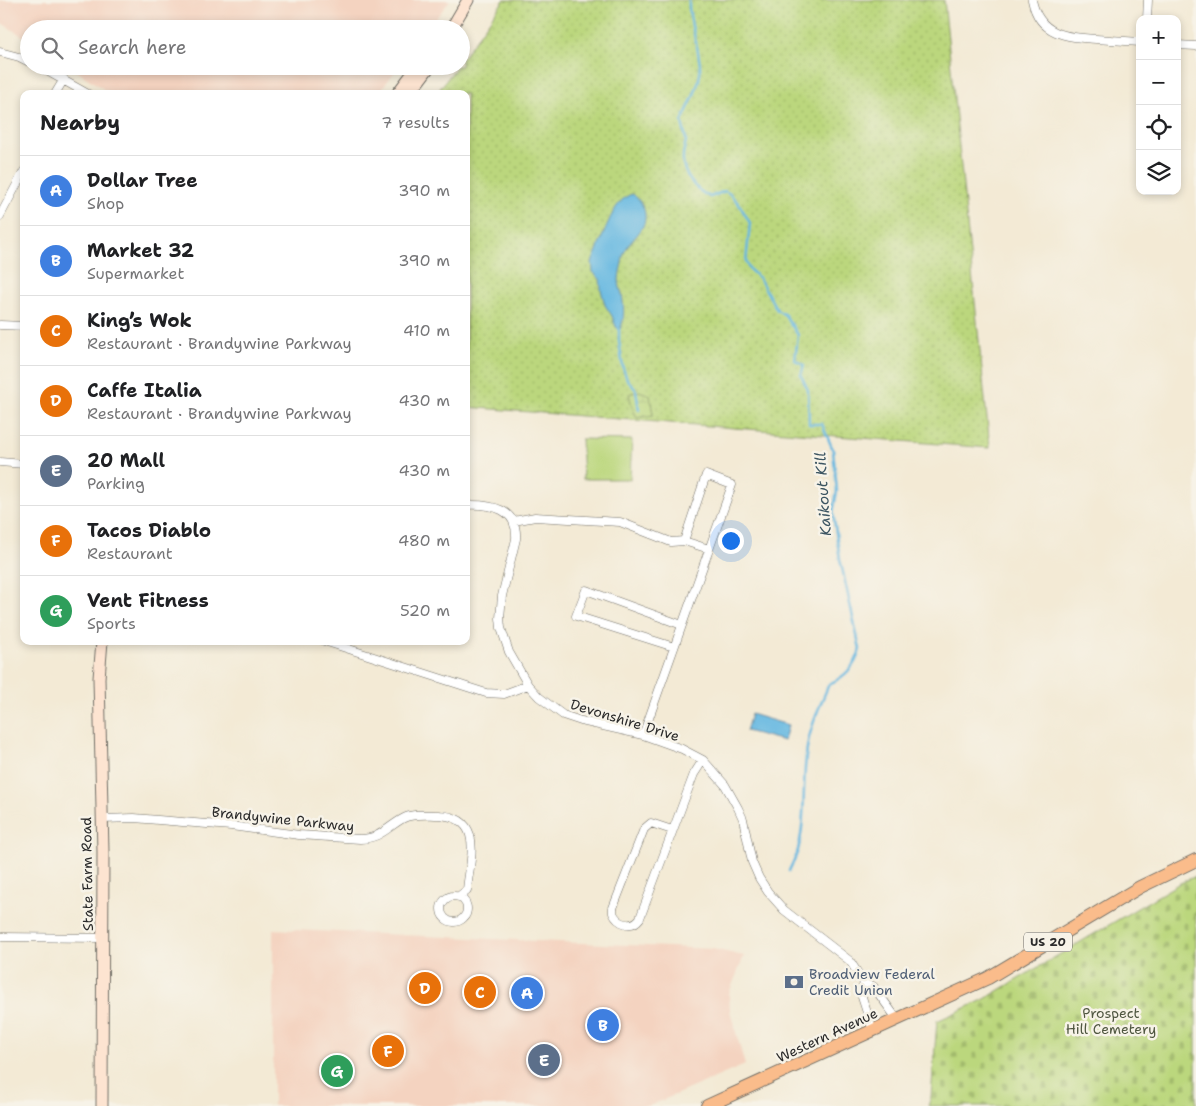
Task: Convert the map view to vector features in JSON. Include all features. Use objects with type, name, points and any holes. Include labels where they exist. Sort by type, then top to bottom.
[{"type":"main road","points":[[456,20],[468,0]]},
{"type":"main road","points":[[400,90],[411,75]]},
{"type":"main road","points":[[412,90],[423,75]]},
{"type":"main road","name":"State Farm Road","points":[[102,645],[99,678],[103,938],[102,1106]]},
{"type":"main road","name":"Western Avenue","points":[[707,1106],[988,978],[1140,887],[1196,860]]},
{"type":"street","points":[[1032,0],[1044,25],[1061,35],[1073,38],[1136,42]]},
{"type":"street","points":[[1147,15],[1148,0]]},
{"type":"street","points":[[1181,45],[1196,46]]},
{"type":"street","points":[[0,52],[20,59]]},
{"type":"street","points":[[56,75],[82,90]]},
{"type":"street","points":[[57,90],[64,79]]},
{"type":"street","points":[[0,216],[20,178]]},
{"type":"street","points":[[0,325],[20,326]]},
{"type":"street","points":[[0,462],[20,464]]},
{"type":"street","points":[[643,735],[732,485],[706,475],[684,541]]},
{"type":"street","points":[[470,505],[489,506],[501,510],[514,521],[535,517],[620,522],[671,542],[684,541],[709,549]]},
{"type":"street","name":"Devonshire Drive","points":[[514,521],[517,530],[516,539],[502,596],[500,618],[508,652],[528,685],[539,698],[562,714],[581,721],[643,735],[682,749],[703,760],[725,785],[738,808],[752,862],[768,892],[784,910],[850,961],[864,983],[873,986],[897,1020]]},
{"type":"street","points":[[674,648],[576,616],[586,590],[682,625]]},
{"type":"street","points":[[336,645],[486,693],[504,694],[528,685]]},
{"type":"street","points":[[672,830],[651,823],[644,829],[613,908],[612,913],[619,921],[628,925],[637,922],[640,918],[694,774],[703,760]]},
{"type":"street","name":"Brandywine Parkway","points":[[102,818],[231,826],[291,835],[368,839],[380,835],[409,816],[454,817],[465,824],[471,838],[466,890],[459,896]]},
{"type":"street","points":[[0,937],[103,938]]},
{"type":"street","name":"Devonshire Drive","points":[[864,983],[861,994],[873,1031]]},
{"type":"shaded area","points":[[0,0],[450,0],[435,20],[20,20],[20,34],[0,22]]},
{"type":"shaded area","points":[[82,75],[392,75],[381,90],[105,90]]},
{"type":"shaded area","points":[[273,929],[713,949],[744,956],[729,993],[730,1011],[745,1065],[649,1106],[273,1106]]},
{"type":"green space","points":[[504,0],[944,0],[990,448],[470,407],[470,90],[439,90],[450,75],[470,75],[470,47]]},
{"type":"green space","points":[[639,391],[650,395],[653,415],[637,418],[629,394]]},
{"type":"green space","points":[[581,439],[632,440],[630,479],[583,479]]},
{"type":"green space","name":"Prospect Hill Cemetery","points":[[1196,876],[1196,1106],[928,1106],[931,1097],[937,1021],[983,1000],[1178,884]]},
{"type":"water","points":[[633,194],[644,208],[645,221],[640,231],[628,245],[623,257],[619,275],[624,308],[623,322],[620,329],[616,327],[605,305],[600,279],[593,272],[592,262],[613,212],[619,203]]},
{"type":"water","points":[[751,714],[788,725],[784,741],[746,731]]},
{"type":"waterway","name":"Kaikout Kill","points":[[689,0],[690,17],[699,55],[700,74],[695,93],[682,122],[686,136],[683,163],[691,181],[704,194],[710,197],[725,191],[739,204],[750,223],[746,262],[750,270],[759,278],[777,310],[785,315],[798,335],[795,360],[804,365],[801,375],[808,390],[809,424],[822,424],[833,450],[837,491],[833,513],[840,559],[860,649],[853,666],[840,678],[829,684],[812,727],[806,756],[801,837],[797,853],[789,871]]},
{"type":"waterway","points":[[619,326],[623,368],[627,379],[636,390],[639,410]]},
{"type":"place","name":"Broadview Federal Credit Union","points":[[794,982]]},
{"type":"place","name":"Caffe Italia","points":[[425,988]]},
{"type":"place","name":"King’s Wok","points":[[480,992]]},
{"type":"place","name":"Dollar Tree","points":[[527,993]]},
{"type":"place","name":"Market 32","points":[[603,1025]]},
{"type":"place","name":"Tacos Diablo","points":[[388,1051]]},
{"type":"place","name":"20 Mall","points":[[544,1060]]},
{"type":"place","name":"Vent Fitness","points":[[337,1071]]}]
